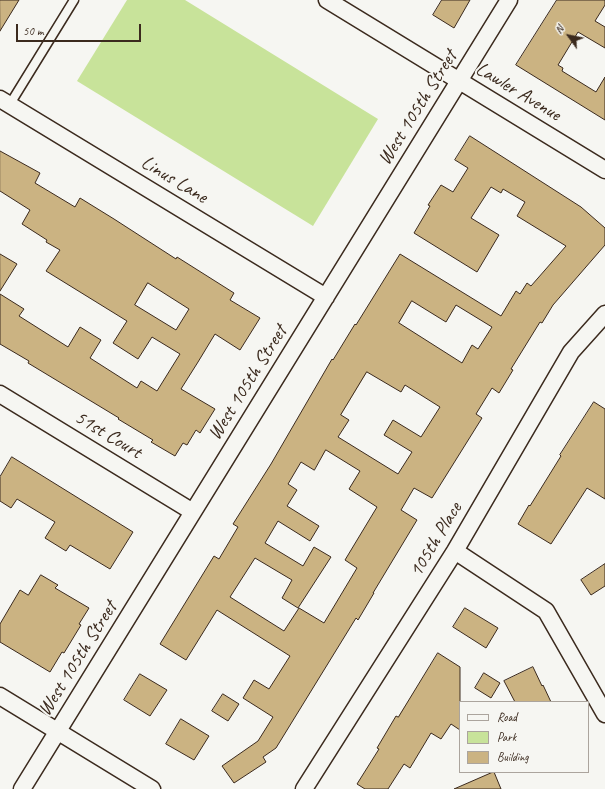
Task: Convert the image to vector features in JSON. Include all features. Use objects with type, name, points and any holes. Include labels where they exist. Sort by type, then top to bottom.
[{"type":"street","name":"Lawler Avenue","points":[[327,0],[605,170]]},
{"type":"street","name":"West 105th Street","points":[[22,789],[509,0]]},
{"type":"street","name":"Linus Lane","points":[[5,102],[326,297]]},
{"type":"street","name":"105th Place","points":[[304,789],[455,550],[571,352],[605,314]]},
{"type":"street","name":"51st Court","points":[[0,394],[193,512]]},
{"type":"street","points":[[455,550],[546,611],[605,714]]},
{"type":"street","points":[[0,696],[152,789]]},
{"type":"lane","points":[[5,102],[74,0]]},
{"type":"green space","points":[[127,0],[185,0],[378,119],[313,226],[77,81]]},
{"type":"building","points":[[0,0],[19,0],[0,31]]},
{"type":"building","points":[[442,0],[470,0],[454,28],[433,15]]},
{"type":"building","points":[[557,0],[605,0],[605,5],[595,21],[605,27],[605,48],[578,32],[558,65],[563,68],[562,71],[596,92],[605,77],[605,120],[516,65]]},
{"type":"building","points":[[470,136],[581,207],[605,228],[605,245],[553,305],[542,323],[540,322],[511,369],[513,370],[499,393],[492,388],[476,414],[482,418],[432,498],[414,488],[401,510],[417,520],[358,620],[356,618],[276,748],[263,757],[266,762],[234,783],[222,766],[258,741],[273,717],[243,698],[254,680],[269,689],[290,656],[217,610],[186,660],[160,644],[214,556],[219,559],[238,527],[233,524],[271,464],[332,359],[333,360],[355,324],[356,325],[400,254],[501,316],[516,291],[520,294],[527,283],[531,286],[566,246],[517,216],[525,202],[503,189],[501,193],[491,187],[471,218],[499,235],[477,272],[414,233],[430,206],[428,205],[441,185],[453,192],[468,168],[455,160]],"holes":[[[412,301],[446,322],[456,305],[492,327],[478,349],[472,345],[462,363],[399,323]],[[367,372],[401,392],[405,385],[440,407],[421,437],[393,420],[384,435],[412,452],[398,474],[338,437],[349,420],[341,415]],[[326,450],[360,471],[349,489],[377,507],[345,560],[357,568],[324,623],[299,608],[284,631],[230,597],[255,558],[292,580],[282,598],[298,608],[331,557],[314,547],[303,566],[265,543],[278,521],[310,541],[319,526],[287,506],[297,490],[288,484],[301,462],[314,470]]]},
{"type":"building","points":[[0,151],[40,173],[35,183],[75,207],[80,198],[176,259],[177,257],[234,293],[230,300],[260,318],[240,350],[215,334],[181,389],[215,409],[200,433],[196,430],[187,445],[183,443],[175,456],[151,442],[153,440],[118,419],[119,418],[28,363],[29,361],[0,344],[0,294],[24,309],[19,316],[68,347],[80,327],[101,340],[90,358],[137,388],[141,381],[157,391],[180,354],[152,337],[138,359],[113,343],[127,321],[46,271],[60,250],[46,242],[47,240],[22,224],[30,210],[0,191]],"holes":[[[148,283],[189,309],[176,330],[135,305]]]},
{"type":"building","points":[[0,254],[17,264],[0,291]]},
{"type":"building","points":[[594,402],[605,409],[605,499],[587,488],[551,544],[518,524]]},
{"type":"building","points":[[12,457],[133,532],[110,569],[70,545],[66,551],[45,538],[55,522],[17,499],[11,508],[0,501],[0,477]]},
{"type":"building","points":[[605,564],[605,586],[591,595],[581,580]]},
{"type":"building","points":[[41,575],[58,585],[55,588],[89,608],[79,624],[81,625],[64,653],[62,652],[50,672],[0,642],[0,624],[20,590],[28,595]]},
{"type":"building","points":[[465,608],[498,628],[486,648],[453,627]]},
{"type":"building","points":[[438,653],[460,667],[459,729],[451,724],[441,739],[431,733],[410,768],[404,764],[388,789],[365,789],[357,784],[379,749],[377,748],[396,716],[398,717]]},
{"type":"building","points":[[533,667],[551,701],[514,701],[504,681]]},
{"type":"building","points":[[484,673],[500,683],[491,698],[475,688]]},
{"type":"building","points":[[140,674],[167,690],[150,716],[124,700]]},
{"type":"building","points":[[223,694],[239,704],[228,721],[212,711]]},
{"type":"building","points":[[181,719],[209,736],[194,760],[166,744]]},
{"type":"building","points":[[491,773],[494,773],[501,789],[454,789]]}]
